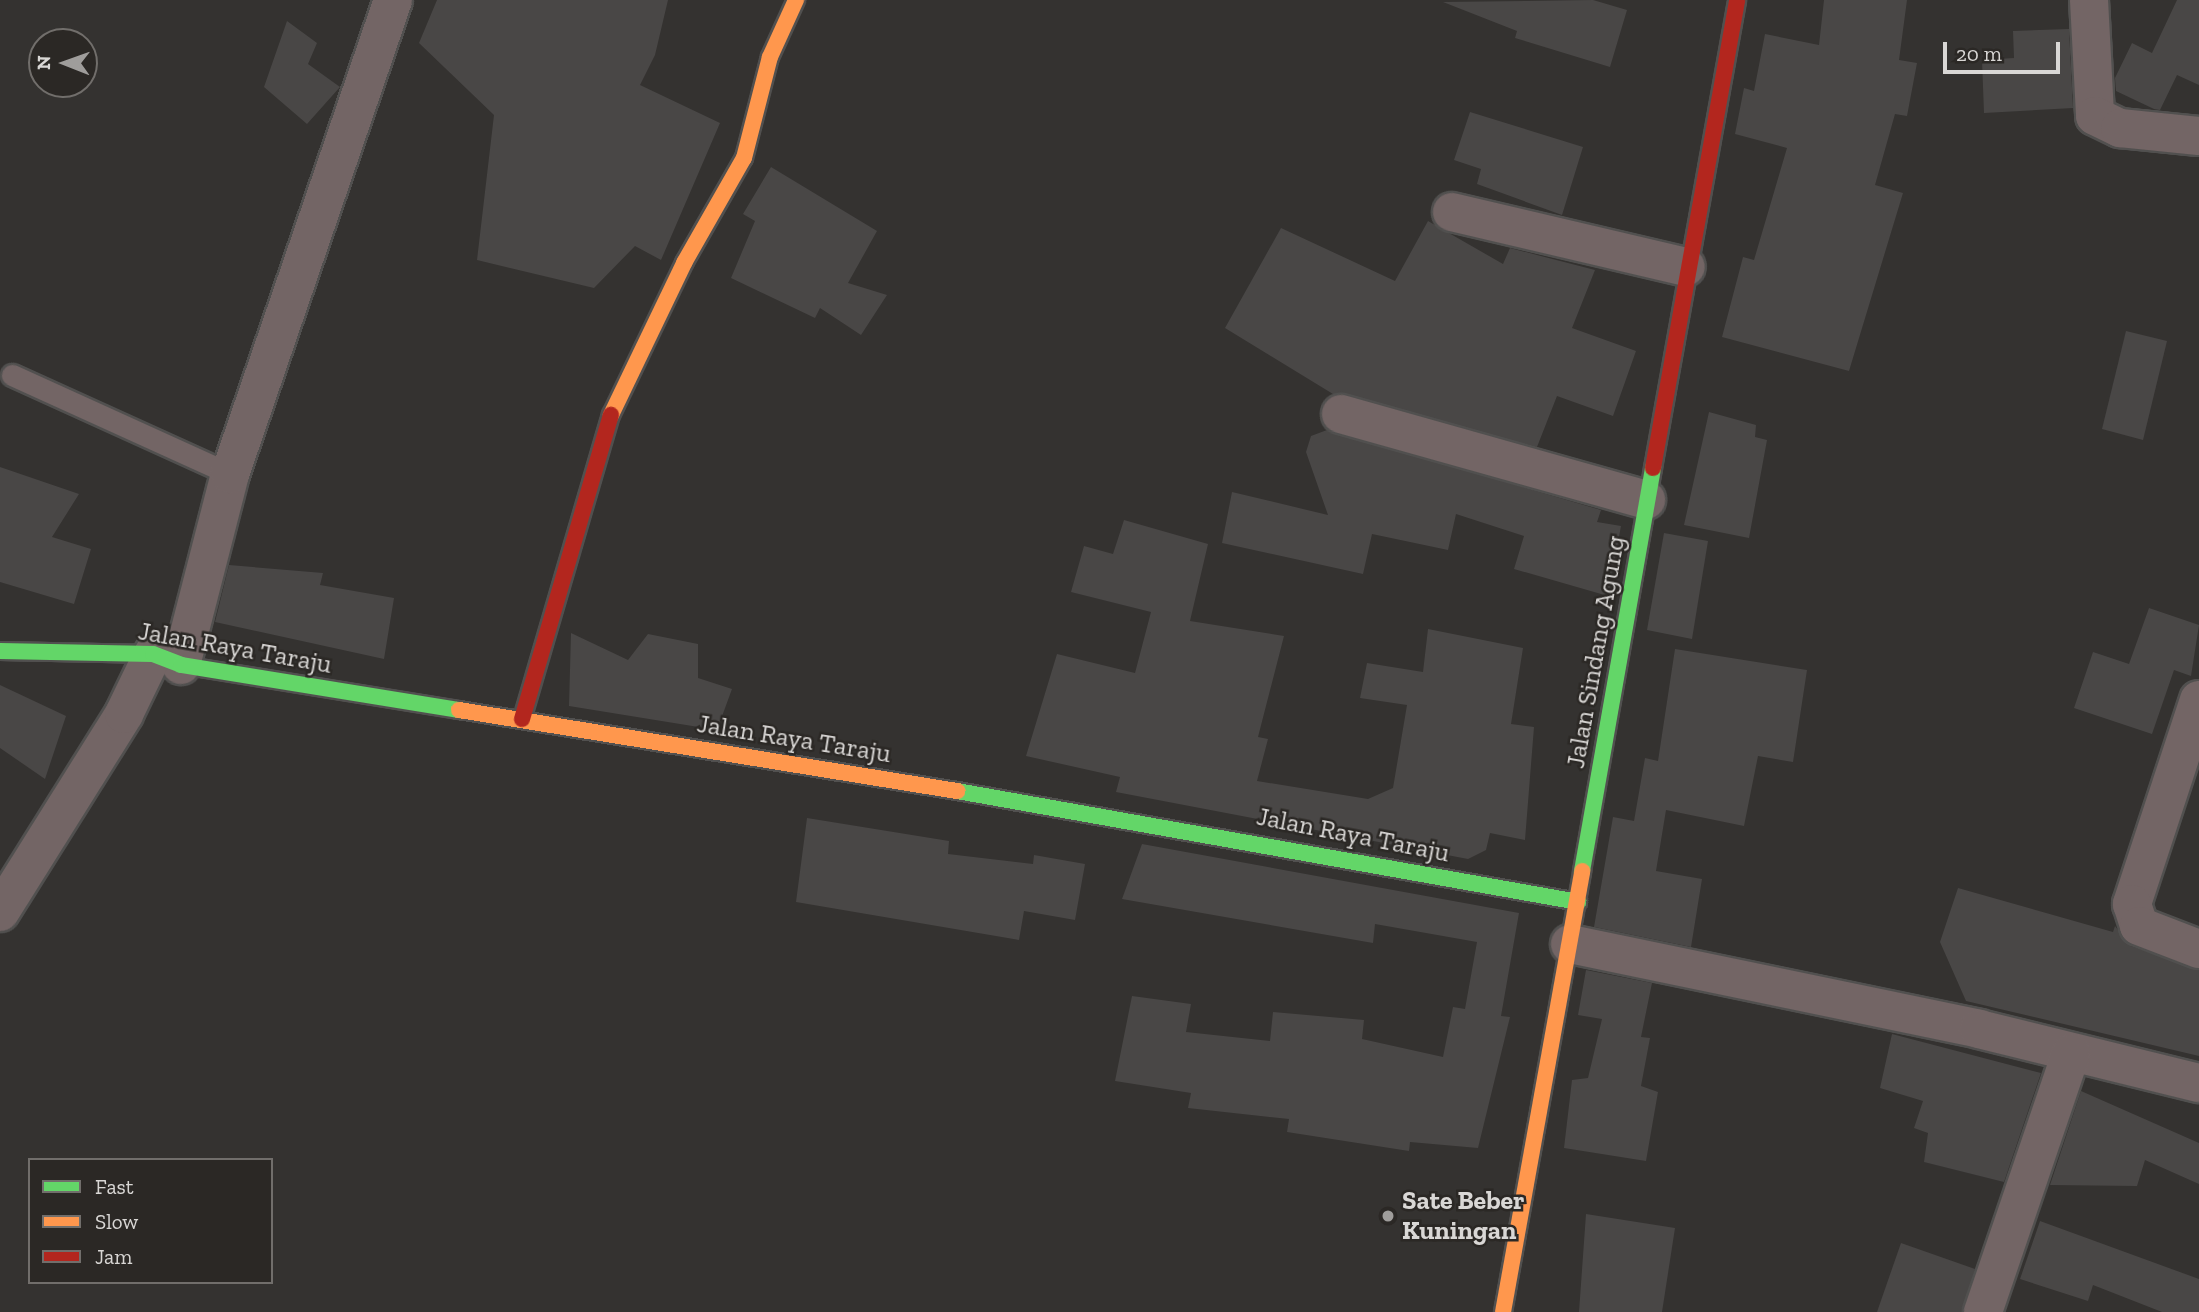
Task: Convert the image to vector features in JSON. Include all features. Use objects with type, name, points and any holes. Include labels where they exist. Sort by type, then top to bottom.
[{"type":"street","points":[[0,912],[124,714],[167,660],[393,0]]},
{"type":"street","points":[[522,719],[608,422],[684,263],[744,158],[774,44],[796,0]]},
{"type":"street","name":"Jalan Sindang Agung","points":[[1503,1312],[1578,902],[1686,267],[1737,0]]},
{"type":"street","points":[[2089,0],[2095,116],[2120,128],[2199,136]]},
{"type":"street","points":[[1451,212],[1686,267]]},
{"type":"street","points":[[1341,414],[1646,500]]},
{"type":"street","name":"Jalan Raya Taraju","points":[[0,651],[167,660],[1176,827],[1578,902]]},
{"type":"street","points":[[2199,700],[2132,904],[2139,926],[2199,949]]},
{"type":"street","points":[[1570,944],[1979,1029],[2071,1054],[2199,1083]]},
{"type":"street","points":[[1983,1312],[2071,1054]]},
{"type":"lane","points":[[12,375],[230,474]]},
{"type":"building","points":[[437,0],[668,0],[655,55],[640,85],[720,123],[661,260],[635,246],[594,288],[477,260],[494,115],[419,43]]},
{"type":"building","points":[[1593,0],[1627,10],[1610,67],[1515,38],[1517,31],[1443,2]]},
{"type":"building","points":[[1824,0],[1907,0],[1899,60],[1917,63],[1907,116],[1895,114],[1875,185],[1903,193],[1849,371],[1722,337],[1743,257],[1754,260],[1787,148],[1735,134],[1744,88],[1754,91],[1765,34],[1819,45]]},
{"type":"building","points":[[2177,0],[2199,0],[2199,85],[2177,75],[2160,110],[2154,109],[2116,91],[2115,78],[2132,43],[2152,53]]},
{"type":"building","points":[[287,21],[317,43],[308,64],[340,87],[307,124],[264,87]]},
{"type":"building","points":[[2069,29],[2073,108],[1984,113],[1982,60],[2014,58],[2013,31]]},
{"type":"building","points":[[1470,112],[1583,147],[1562,215],[1477,184],[1481,169],[1454,160]]},
{"type":"building","points":[[771,167],[877,231],[848,283],[887,295],[861,335],[820,308],[815,318],[731,278],[755,221],[743,214]]},
{"type":"building","points":[[1428,221],[1503,264],[1510,248],[1595,270],[1572,328],[1636,351],[1613,416],[1557,396],[1537,447],[1333,394],[1225,328],[1281,228],[1395,281]]},
{"type":"building","points":[[2126,331],[2167,341],[2143,440],[2102,429]]},
{"type":"building","points":[[1709,412],[1756,425],[1755,437],[1767,440],[1749,538],[1684,525]]},
{"type":"building","points":[[1327,430],[1601,510],[1597,522],[1621,526],[1608,596],[1514,569],[1524,536],[1456,514],[1448,550],[1372,534],[1363,574],[1222,543],[1232,492],[1328,515],[1306,452],[1311,436]]},
{"type":"building","points":[[0,467],[79,494],[52,537],[91,549],[74,604],[0,582]]},
{"type":"building","points":[[1124,520],[1208,544],[1190,621],[1284,636],[1258,737],[1268,739],[1257,781],[1368,799],[1393,788],[1407,705],[1360,698],[1367,663],[1423,672],[1428,629],[1523,648],[1511,724],[1534,727],[1525,840],[1490,833],[1486,850],[1468,859],[1116,792],[1120,777],[1026,756],[1057,654],[1135,673],[1151,612],[1071,592],[1084,546],[1113,554]]},
{"type":"building","points":[[1664,533],[1708,541],[1692,639],[1647,630]]},
{"type":"building","points":[[229,565],[323,573],[320,585],[394,598],[384,659],[215,622]]},
{"type":"building","points":[[2149,608],[2199,625],[2191,676],[2174,670],[2152,734],[2074,708],[2093,652],[2129,664]]},
{"type":"building","points":[[571,633],[628,660],[648,634],[698,644],[698,678],[732,689],[717,730],[569,706]]},
{"type":"building","points":[[1675,649],[1807,670],[1793,762],[1758,756],[1744,826],[1666,810],[1656,871],[1702,879],[1691,947],[1594,927],[1613,817],[1634,821],[1645,758],[1658,761]]},
{"type":"building","points":[[0,685],[66,716],[45,779],[0,748]]},
{"type":"building","points":[[807,818],[949,841],[948,854],[1033,864],[1034,855],[1085,864],[1075,920],[1024,911],[1019,940],[796,902]]},
{"type":"building","points":[[1142,844],[1519,913],[1501,1016],[1510,1017],[1478,1148],[1410,1142],[1409,1151],[1287,1132],[1289,1119],[1188,1108],[1191,1093],[1115,1081],[1132,996],[1191,1004],[1186,1032],[1270,1041],[1273,1012],[1364,1020],[1362,1039],[1443,1057],[1453,1007],[1465,1009],[1477,942],[1375,924],[1373,943],[1122,899]]},
{"type":"building","points":[[1958,888],[2113,932],[2115,926],[2131,946],[2199,970],[2199,1056],[1966,1001],[1940,942]]},
{"type":"building","points":[[1586,970],[1652,983],[1641,1037],[1650,1038],[1641,1086],[1658,1092],[1646,1161],[1564,1148],[1572,1080],[1588,1078],[1602,1019],[1578,1015]]},
{"type":"building","points":[[1892,1034],[2041,1073],[2004,1182],[1924,1162],[1928,1133],[1914,1128],[1923,1101],[1880,1088]]},
{"type":"building","points":[[2081,1091],[2199,1143],[2199,1184],[2145,1160],[2137,1186],[2050,1185]]},
{"type":"building","points":[[1586,1214],[1675,1228],[1662,1312],[1579,1312]]},
{"type":"building","points":[[2040,1221],[2199,1279],[2199,1312],[2162,1312],[2093,1285],[2088,1301],[2020,1279]]},
{"type":"building","points":[[1901,1243],[1975,1269],[1962,1312],[1877,1312]]},
{"type":"traffic: fast","points":[[1582,871],[1653,468]]},
{"type":"traffic: fast","points":[[0,651],[153,654],[181,665],[459,710]]},
{"type":"traffic: fast","points":[[957,791],[1578,902]]},
{"type":"traffic: slow","points":[[611,415],[684,263],[744,158],[770,57],[796,0]]},
{"type":"traffic: slow","points":[[459,710],[957,791]]},
{"type":"traffic: slow","points":[[1503,1312],[1582,871]]},
{"type":"traffic: jam","points":[[1653,468],[1737,0]]},
{"type":"traffic: jam","points":[[522,719],[611,415]]},
{"type":"place","name":"Sate Beber Kuningan","points":[[1388,1216]]}]
